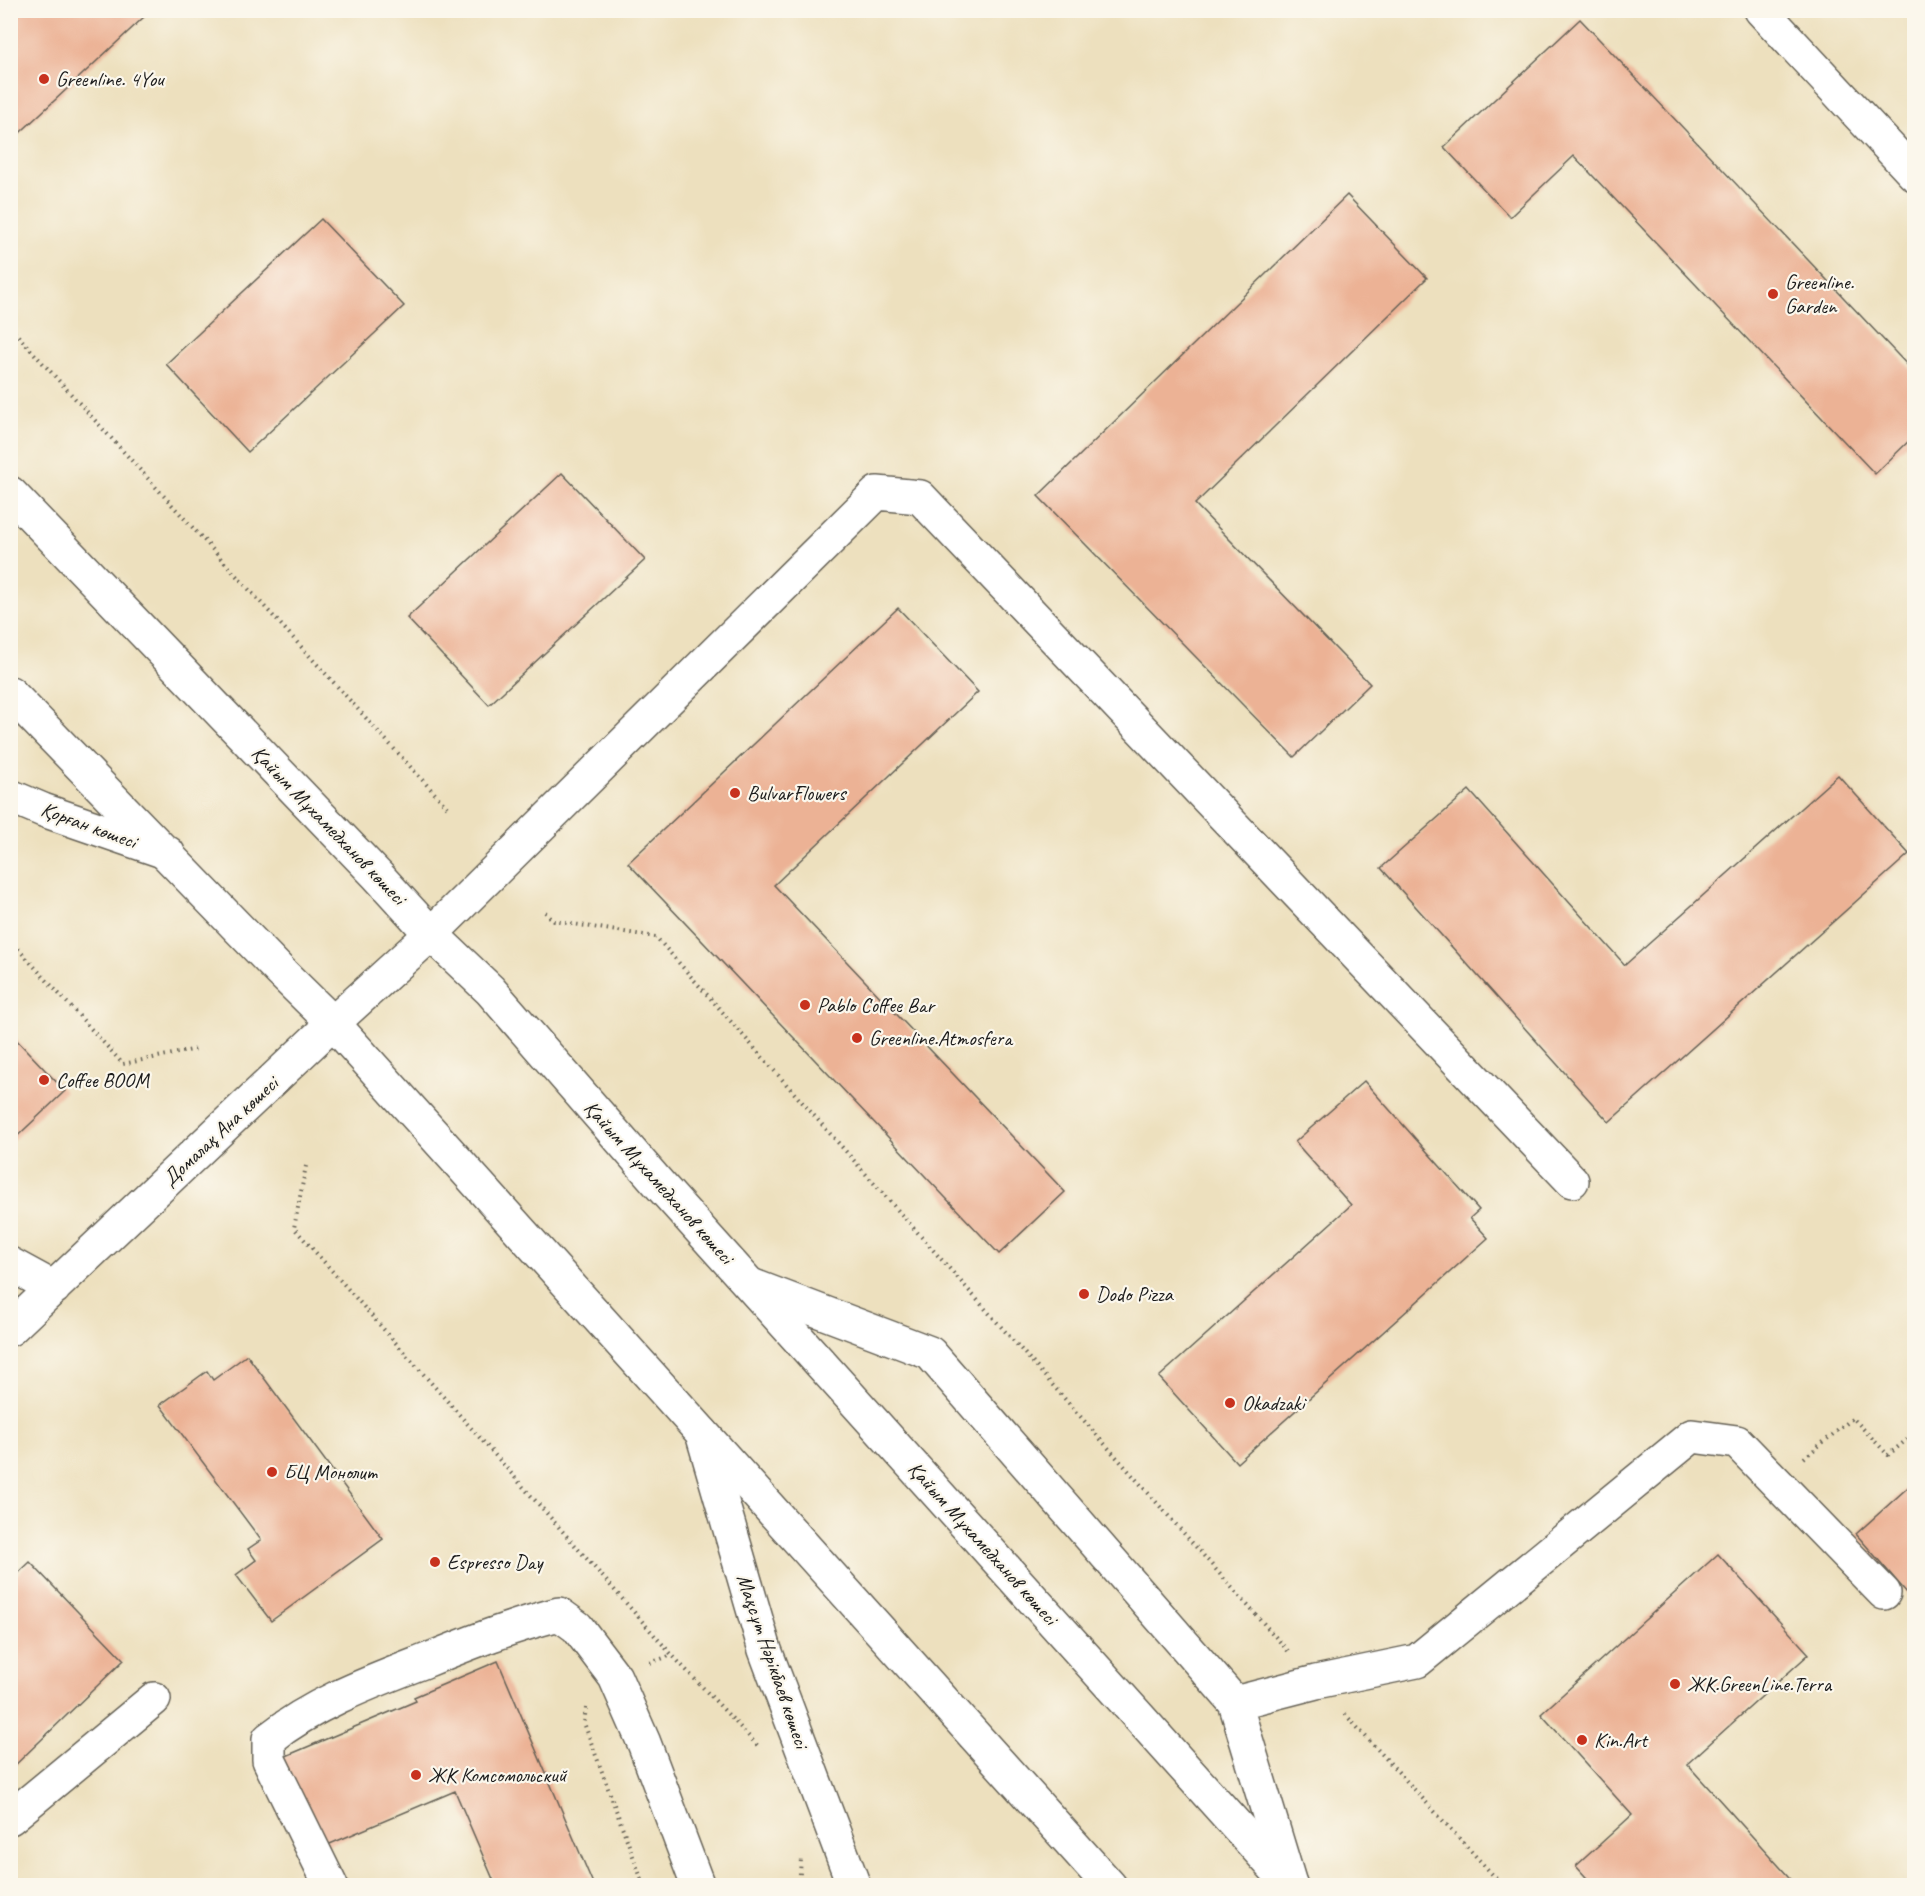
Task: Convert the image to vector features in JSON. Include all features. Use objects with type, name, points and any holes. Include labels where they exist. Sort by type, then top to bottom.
[{"type":"main road","points":[[1761,10],[1914,174]]},
{"type":"main road","name":"Қайым Мұхамедханов көшесі","points":[[10,493],[431,934],[490,990],[751,1286],[1291,1885]]},
{"type":"main road","name":"Домалақ Ана көшесі","points":[[10,1329],[333,1023],[431,934],[877,493],[920,497],[1572,1181]]},
{"type":"main road","points":[[10,693],[333,1023],[1110,1886]]},
{"type":"main road","name":"Қорған көшесі","points":[[10,796],[43,810],[168,853]]},
{"type":"main road","points":[[10,1264],[54,1288]]},
{"type":"main road","points":[[751,1286],[930,1353],[1235,1703],[1291,1885]]},
{"type":"main road","name":"Мақсұт Нәрікбаев көшесі","points":[[702,1433],[765,1650],[854,1886]]},
{"type":"main road","points":[[1235,1703],[1316,1682],[1417,1661],[1692,1436],[1737,1442],[1884,1593]]},
{"type":"main road","points":[[331,1886],[268,1760],[269,1739],[291,1721],[371,1682],[518,1624],[559,1614],[577,1627],[615,1677],[644,1743],[698,1886]]},
{"type":"main road","points":[[10,1818],[154,1700]]},
{"type":"path","points":[[10,327],[447,807]]},
{"type":"path","points":[[545,912],[554,921],[656,937],[1316,1682],[1503,1886]]},
{"type":"path","points":[[10,940],[123,1064],[197,1048]]},
{"type":"path","points":[[306,1166],[294,1228],[672,1655],[762,1750]]},
{"type":"path","points":[[1776,1481],[1853,1418],[1888,1455],[1914,1434]]},
{"type":"path","points":[[615,1677],[586,1701],[584,1723],[644,1886]]},
{"type":"building","name":"Greenline. 4You","points":[[10,10],[138,10],[144,17],[10,142]]},
{"type":"building","name":"Greenline. Garden","points":[[1580,19],[1914,372],[1914,436],[1875,474],[1574,156],[1510,217],[1444,147]]},
{"type":"building","points":[[1347,195],[1427,278],[1195,504],[1370,684],[1294,757],[1038,496]]},
{"type":"building","points":[[321,219],[404,306],[248,452],[166,364]]},
{"type":"building","points":[[562,473],[645,560],[489,705],[407,618]]},
{"type":"building","name":"Greenline.Atmosfera","points":[[898,608],[978,692],[774,885],[1065,1192],[999,1254],[628,863]]},
{"type":"building","points":[[1838,775],[1909,854],[1609,1122],[1381,868],[1469,790],[1625,965]]},
{"type":"building","points":[[10,1033],[65,1091],[10,1143]]},
{"type":"building","points":[[1364,1081],[1479,1210],[1470,1218],[1488,1238],[1237,1463],[1159,1377],[1351,1205],[1295,1142]]},
{"type":"building","name":"БЦ Монолит","points":[[247,1355],[383,1539],[271,1621],[236,1575],[256,1560],[248,1549],[261,1540],[160,1405],[207,1371],[213,1380]]},
{"type":"building","points":[[1914,1482],[1914,1601],[1856,1534]]},
{"type":"building","name":"ЖК.GreenLine.Terra","points":[[1718,1554],[1809,1654],[1687,1764],[1797,1886],[1594,1886],[1576,1866],[1632,1815],[1541,1714]]},
{"type":"building","points":[[30,1562],[124,1660],[10,1770],[10,1581]]},
{"type":"building","name":"ЖК Комсомольский","points":[[498,1661],[594,1886],[496,1886],[455,1791],[318,1849],[279,1759],[416,1701],[414,1697]]},
{"type":"place","name":"Greenline. 4You","points":[[44,79]]},
{"type":"place","name":"Greenline. Garden","points":[[1773,294]]},
{"type":"place","name":"BulvarFlowers","points":[[735,793]]},
{"type":"place","name":"Pablo Coffee Bar","points":[[805,1005]]},
{"type":"place","name":"Greenline.Atmosfera","points":[[857,1038]]},
{"type":"place","name":"Coffee BOOM","points":[[44,1080]]},
{"type":"place","name":"Dodo Pizza","points":[[1084,1294]]},
{"type":"place","name":"Okadzaki","points":[[1230,1403]]},
{"type":"place","name":"БЦ Монолит","points":[[272,1472]]},
{"type":"place","name":"Espresso Day","points":[[435,1562]]},
{"type":"place","name":"ЖК.GreenLine.Terra","points":[[1675,1684]]},
{"type":"place","name":"Kin.Art","points":[[1582,1740]]},
{"type":"place","name":"ЖК Комсомольский","points":[[416,1775]]}]
